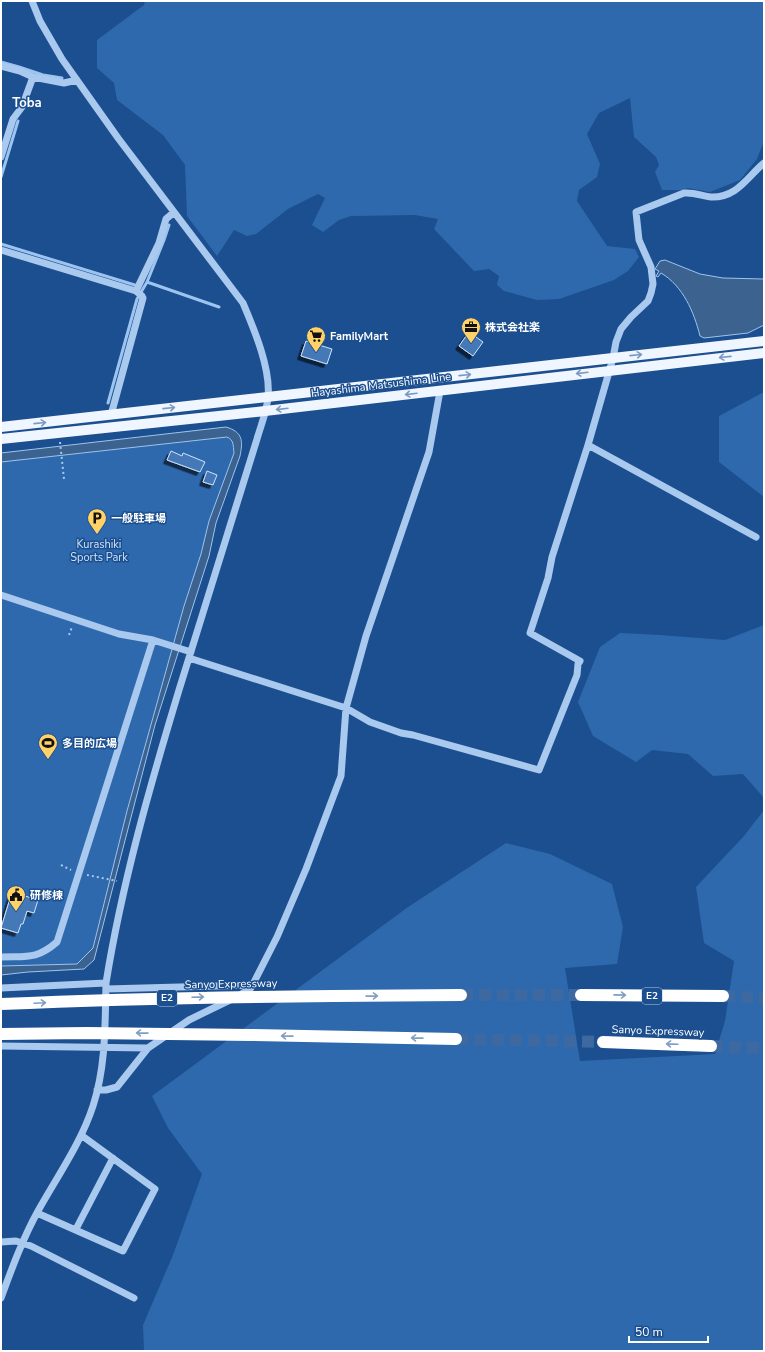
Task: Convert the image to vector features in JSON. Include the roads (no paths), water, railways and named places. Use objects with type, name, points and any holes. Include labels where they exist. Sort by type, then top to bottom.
[{"type":"highway","name":"Sanyo Expressway","points":[[1,1004],[205,997],[461,995]]},
{"type":"highway","name":"E2","points":[[581,995],[723,996]]},
{"type":"highway","points":[[1,1034],[87,1033],[456,1039]]},
{"type":"highway","name":"Sanyo Expressway","points":[[603,1042],[711,1046]]},
{"type":"main road","name":"Hayashima Matsushima Line","points":[[1,427],[764,341]]},
{"type":"main road","name":"Hayashima Matsushima Line","points":[[1,439],[266,411],[764,353]]},
{"type":"street","points":[[1,1298],[23,1242],[37,1213],[81,1135],[97,1090],[105,1047],[106,986],[126,877],[190,655],[266,411],[269,397],[267,375],[264,364],[255,332],[243,303],[173,213],[58,53],[40,21],[32,1]]},
{"type":"street","points":[[1,66],[33,76],[64,82],[77,80]]},
{"type":"street","points":[[1,157],[13,119],[22,107],[33,76]]},
{"type":"street","points":[[1,595],[119,634],[153,640],[176,648],[190,655],[346,708],[370,722],[401,733],[539,770],[577,675],[580,660],[530,633],[548,578],[552,557],[588,445],[613,358],[616,342],[621,329],[648,301],[651,293],[653,284],[651,267],[639,240],[636,212],[684,193],[690,192],[711,197],[723,196],[736,190],[750,179],[764,163]]},
{"type":"street","points":[[139,290],[159,243],[166,219],[173,213]]},
{"type":"street","points":[[1,250],[139,290],[143,298],[111,415]]},
{"type":"street","points":[[97,1090],[106,1090],[117,1087],[148,1048],[189,1020],[244,993],[251,988],[277,937],[341,776],[346,708],[366,636],[429,452],[440,391]]},
{"type":"street","points":[[588,445],[756,537]]},
{"type":"street","points":[[1,957],[34,956],[46,951],[56,942],[153,640]]},
{"type":"street","points":[[1,988],[253,985]]},
{"type":"street","points":[[1,1046],[148,1048]]},
{"type":"street","points":[[37,1213],[76,1229],[122,1251],[156,1189],[81,1135]]},
{"type":"street","points":[[76,1229],[113,1158]]},
{"type":"street","points":[[1,1242],[23,1242],[134,1298]]},
{"type":"waterway","points":[[1,62],[43,75],[62,78]]},
{"type":"waterway","points":[[1,177],[18,121]]},
{"type":"waterway","points":[[108,403],[137,299],[147,282],[169,225]]},
{"type":"waterway","points":[[1,244],[138,286]]},
{"type":"waterway","points":[[147,282],[219,307]]},
{"type":"tunnel","points":[[461,995],[581,995]]},
{"type":"tunnel","points":[[723,996],[764,998]]},
{"type":"tunnel","points":[[456,1039],[603,1042]]},
{"type":"tunnel","points":[[711,1046],[764,1048]]},
{"type":"place","name":"株式会社楽","points":[[471,344]]},
{"type":"place","name":"FamilyMart","points":[[316,353]]},
{"type":"place","name":"一般駐車場","points":[[97,535]]},
{"type":"place","name":"多目的広場","points":[[48,760]]},
{"type":"place","name":"研修棟","points":[[16,912]]},
{"type":"district","name":"Toba","points":[[27,103]]},
{"type":"park label","name":"Kurashiki Sports Park","points":[[99,550]]}]
